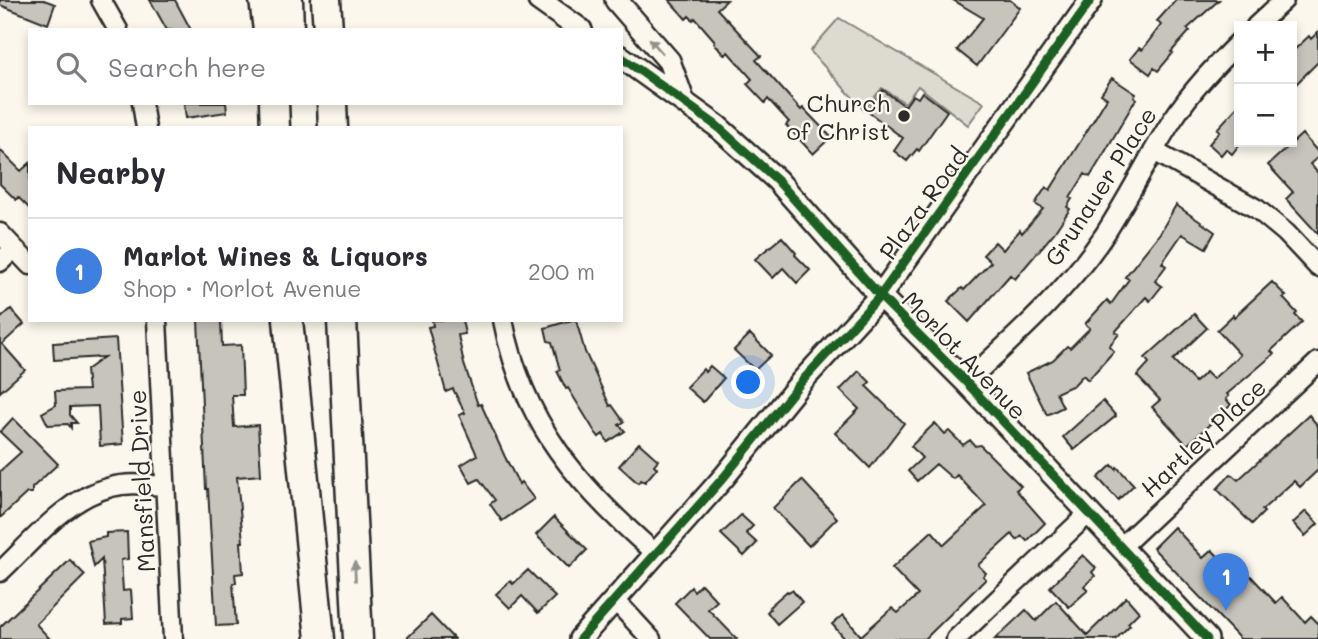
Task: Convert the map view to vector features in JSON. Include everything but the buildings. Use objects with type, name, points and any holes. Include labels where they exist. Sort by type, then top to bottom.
[{"type":"highway","points":[[264,0],[268,28]]},
{"type":"highway","points":[[288,0],[289,28]]},
{"type":"highway","points":[[326,0],[328,28]]},
{"type":"highway","points":[[274,105],[275,126]]},
{"type":"highway","points":[[293,105],[294,126]]},
{"type":"highway","points":[[332,105],[333,126]]},
{"type":"highway","points":[[288,322],[320,639]]},
{"type":"highway","points":[[307,322],[328,639]]},
{"type":"highway","points":[[342,322],[358,639]]},
{"type":"street","points":[[101,0],[117,28]]},
{"type":"street","points":[[539,0],[578,28]]},
{"type":"street","points":[[616,0],[669,61],[683,100]]},
{"type":"street","name":"Plaza Road","points":[[580,639],[762,432],[802,381],[880,296],[1091,0]]},
{"type":"street","points":[[1261,21],[1284,0]]},
{"type":"street","name":"Grunauer Place","points":[[966,382],[1027,326],[1070,281],[1105,233],[1194,91],[1234,47]]},
{"type":"street","name":"Morlot Avenue","points":[[623,58],[683,100],[748,152],[777,180],[880,296],[966,382],[1207,639]]},
{"type":"street","points":[[142,105],[146,126]]},
{"type":"street","points":[[1154,151],[1257,209],[1286,233],[1318,267]]},
{"type":"street","points":[[0,233],[28,263]]},
{"type":"street","points":[[0,262],[14,248]]},
{"type":"street","name":"Mansfield Drive","points":[[157,322],[173,639]]},
{"type":"street","points":[[504,322],[527,396],[560,455],[606,510],[656,554]]},
{"type":"street","name":"Hartley Place","points":[[1121,547],[1318,362]]},
{"type":"street","points":[[0,572],[60,515],[93,493],[130,484],[166,486]]},
{"type":"street","points":[[956,639],[1089,513]]},
{"type":"street","points":[[615,600],[651,639]]},
{"type":"shaded area","points":[[839,18],[984,103],[968,125],[918,86],[905,103],[882,88],[864,110],[810,51]]},
{"type":"cycle path","points":[[580,639],[724,477],[802,381],[880,296],[1091,0]]},
{"type":"cycle path","points":[[623,58],[717,126],[777,180],[880,296],[966,382],[1207,639]]},
{"type":"place","name":"Church of Christ","points":[[904,116]]},
{"type":"place","name":"Marlot Wines & Liquors","points":[[1226,611]]}]
